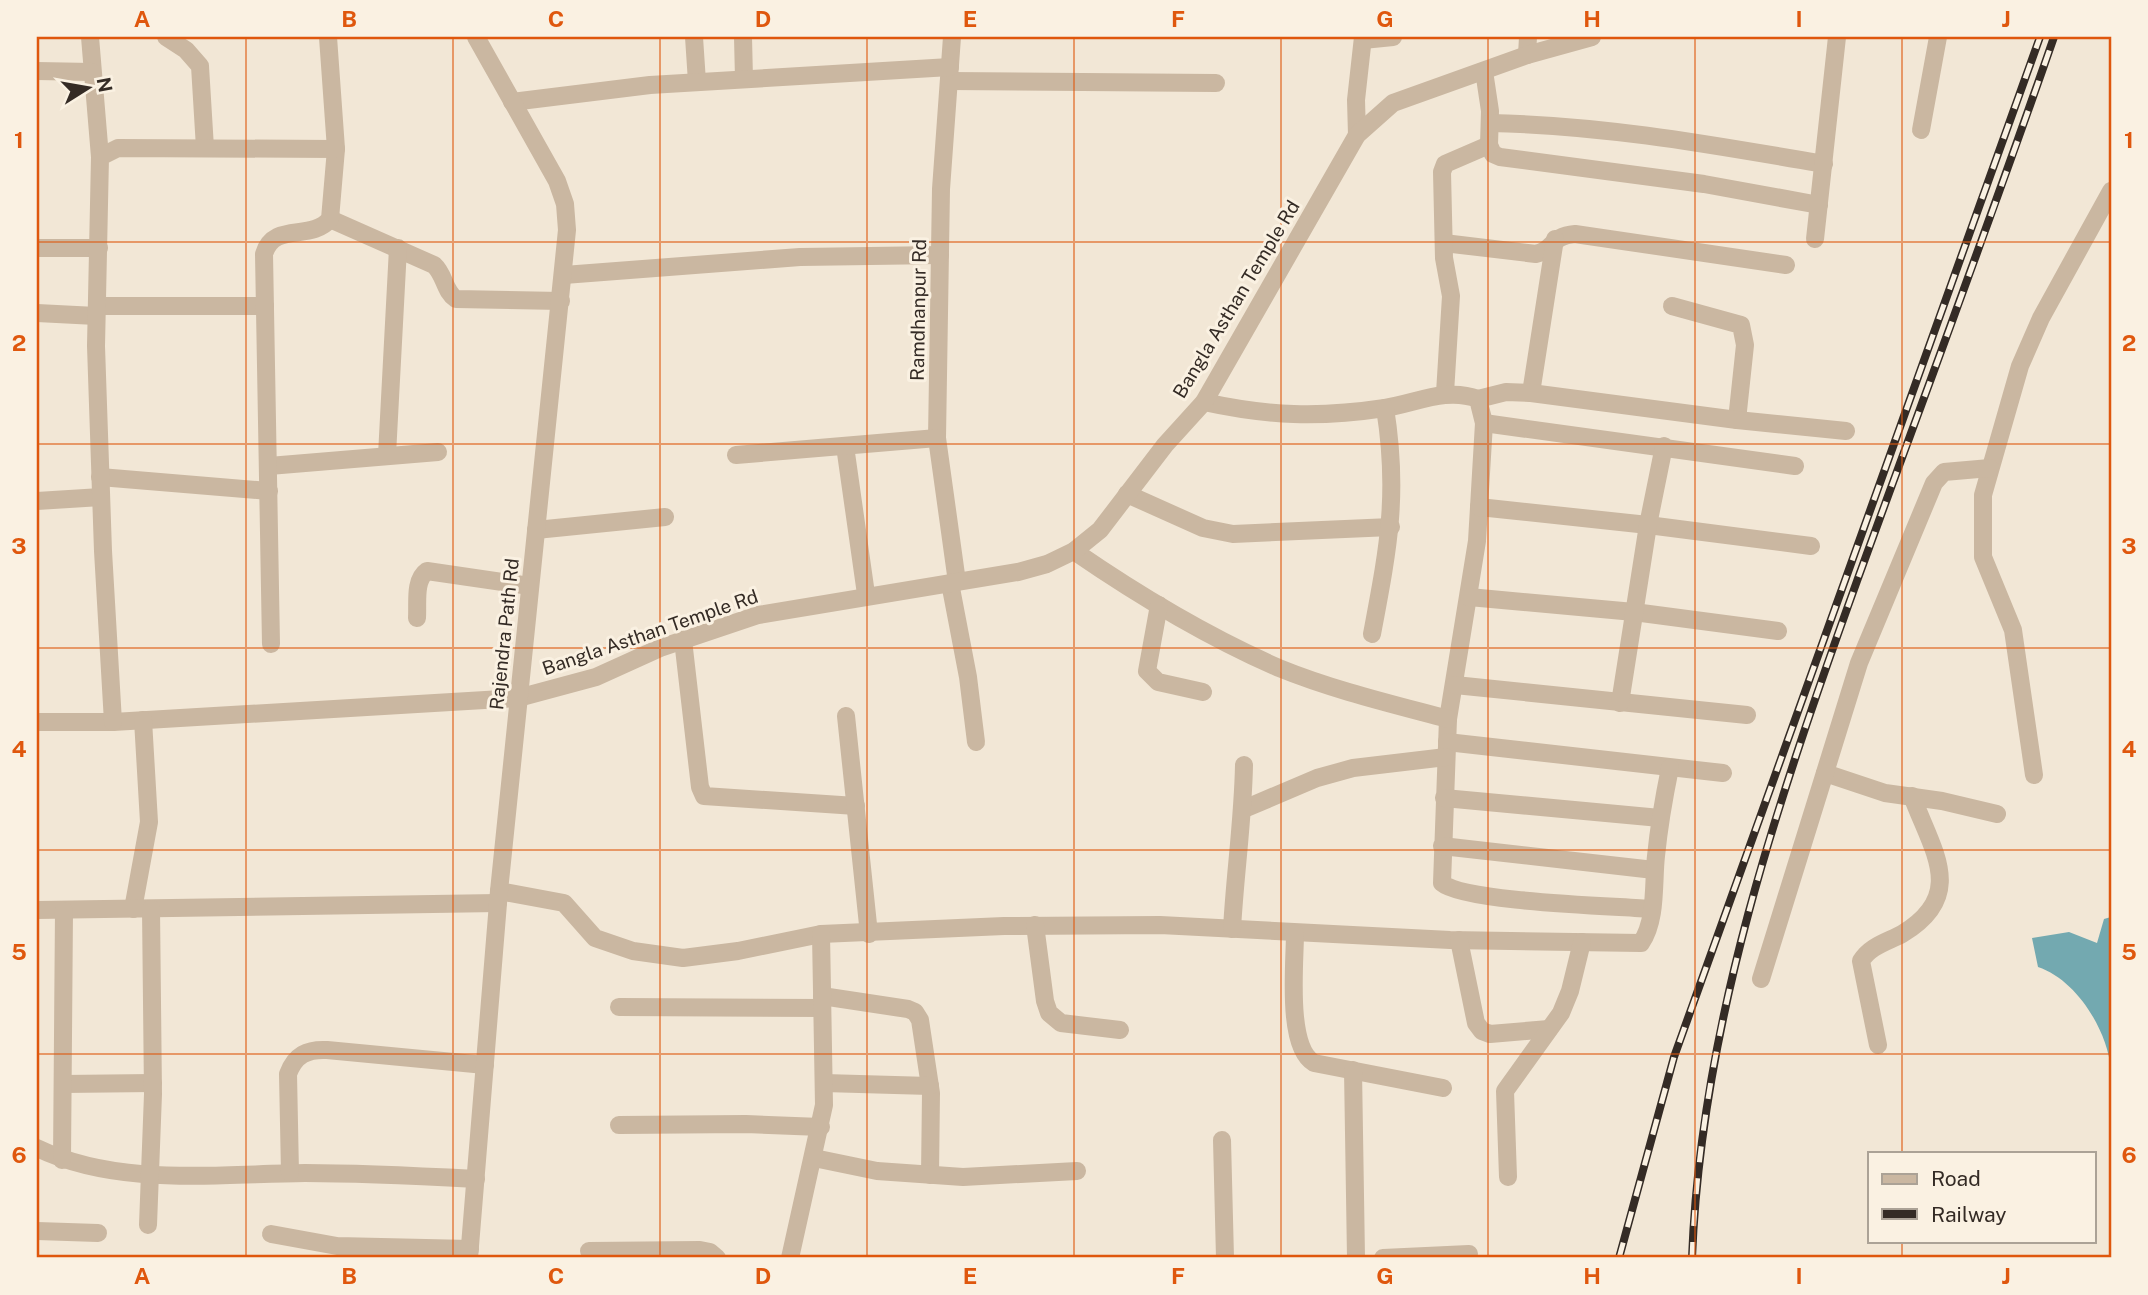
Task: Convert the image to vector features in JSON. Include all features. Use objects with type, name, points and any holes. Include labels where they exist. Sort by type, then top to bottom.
[{"type":"street","points":[[90,37],[100,157],[96,311],[100,477],[113,722]]},
{"type":"street","points":[[166,37],[186,50],[200,66],[205,148]]},
{"type":"street","points":[[328,37],[336,149],[330,219]]},
{"type":"street","name":"Rajendra Path Rd","points":[[470,1253],[498,897],[567,230],[565,204],[557,181],[476,37]]},
{"type":"street","points":[[694,37],[697,82]]},
{"type":"street","points":[[744,37],[744,79]]},
{"type":"street","name":"Ramdhanpur Rd","points":[[952,37],[940,255],[937,438],[953,583],[976,742]]},
{"type":"street","points":[[1357,135],[1356,100],[1363,38],[1393,37]]},
{"type":"street","name":"Bangla Asthan Temple Rd","points":[[37,722],[113,722],[518,698],[596,677],[683,640],[758,615],[866,594],[953,583],[1037,566],[1074,551],[1100,530],[1204,402],[1357,135],[1393,103],[1484,71],[1528,46],[1592,37]]},
{"type":"street","points":[[1815,239],[1838,37]]},
{"type":"street","points":[[1921,130],[1938,37]]},
{"type":"street","points":[[37,71],[92,72]]},
{"type":"street","points":[[1484,71],[1490,123],[1489,145],[1493,154],[1500,157],[1704,184],[1819,205]]},
{"type":"street","points":[[512,102],[744,79],[949,74],[1216,83]]},
{"type":"street","points":[[1490,123],[1561,124],[1637,132],[1824,164]]},
{"type":"street","points":[[1445,393],[1451,296],[1444,243],[1442,172],[1444,164],[1489,145]]},
{"type":"street","points":[[100,157],[118,148],[336,149]]},
{"type":"street","points":[[2034,775],[2013,629],[1983,556],[1983,495],[2020,366],[2030,342],[2111,191]]},
{"type":"street","points":[[330,219],[434,265],[440,271],[449,295],[456,299],[561,301]]},
{"type":"street","points":[[271,644],[264,254],[268,242],[276,235],[314,230],[330,219]]},
{"type":"street","points":[[1444,243],[1536,254],[1544,252],[1555,239],[1575,234],[1786,265]]},
{"type":"street","points":[[1531,393],[1555,239]]},
{"type":"street","points":[[37,248],[99,248]]},
{"type":"street","points":[[387,455],[398,248]]},
{"type":"street","points":[[564,275],[800,257],[940,255]]},
{"type":"street","points":[[37,313],[265,306]]},
{"type":"street","points":[[1672,306],[1741,325],[1745,345],[1737,420]]},
{"type":"street","points":[[1204,402],[1254,413],[1289,416],[1385,408],[1445,393],[1462,393],[1478,399],[1506,392],[1531,393],[1737,420],[1846,431]]},
{"type":"street","points":[[1478,399],[1484,423],[1479,507],[1469,597],[1448,719],[1441,846],[1442,883],[1449,889],[1651,909]]},
{"type":"street","points":[[1372,634],[1391,527],[1393,455],[1385,408]]},
{"type":"street","points":[[1484,423],[1795,466]]},
{"type":"street","points":[[736,455],[937,438]]},
{"type":"street","points":[[845,446],[866,594]]},
{"type":"street","points":[[1620,704],[1648,524],[1664,446]]},
{"type":"street","points":[[269,467],[438,452]]},
{"type":"street","points":[[1761,979],[1859,663],[1934,482],[1944,472],[1990,468]]},
{"type":"street","points":[[100,477],[269,491]]},
{"type":"street","points":[[1127,494],[1203,528],[1233,534],[1391,527]]},
{"type":"street","points":[[37,501],[101,497]]},
{"type":"street","points":[[1479,507],[1648,524],[1811,547]]},
{"type":"street","points":[[536,530],[664,517]]},
{"type":"street","points":[[1074,551],[1159,605],[1279,668],[1362,696],[1448,719]]},
{"type":"street","points":[[417,618],[418,584],[421,575],[427,570],[530,586]]},
{"type":"street","points":[[1469,597],[1634,612],[1778,631]]},
{"type":"street","points":[[1159,605],[1146,660],[1147,671],[1158,682],[1203,692]]},
{"type":"street","points":[[683,640],[700,787],[704,796],[856,806]]},
{"type":"street","points":[[1455,685],[1747,715]]},
{"type":"street","points":[[846,716],[869,934]]},
{"type":"street","points":[[143,720],[150,807],[142,909],[153,1083],[148,1225]]},
{"type":"street","points":[[1244,809],[1317,778],[1353,768],[1447,750],[1723,774]]},
{"type":"street","points":[[1232,929],[1236,857],[1244,809],[1244,765]]},
{"type":"street","points":[[37,910],[498,897],[564,903],[595,938],[633,951],[700,957],[821,934],[1035,925],[1160,925],[1459,940],[1642,943],[1651,909],[1660,818],[1670,768]]},
{"type":"street","points":[[1825,773],[1885,793],[1997,814]]},
{"type":"street","points":[[1878,1045],[1861,961],[1871,950],[1923,919],[1933,909],[1941,892],[1938,868],[1912,796]]},
{"type":"street","points":[[1444,798],[1660,818]]},
{"type":"street","points":[[1441,846],[1654,870]]},
{"type":"street","points":[[62,1160],[64,911]]},
{"type":"street","points":[[1035,925],[1045,1001],[1054,1020],[1120,1030]]},
{"type":"street","points":[[1295,933],[1296,1017],[1301,1049],[1306,1058],[1314,1063],[1443,1088]]},
{"type":"street","points":[[790,1258],[821,1127],[824,1083],[821,934]]},
{"type":"street","points":[[1459,940],[1476,1023],[1482,1031],[1490,1034],[1549,1029]]},
{"type":"street","points":[[1508,1177],[1504,1091],[1549,1029],[1570,991],[1582,942]]},
{"type":"street","points":[[619,1007],[822,1002],[915,1012],[922,1030],[930,1086],[930,1175]]},
{"type":"street","points":[[290,1173],[288,1074],[293,1061],[302,1054],[313,1049],[485,1065]]},
{"type":"street","points":[[1353,1070],[1356,1258]]},
{"type":"street","points":[[63,1084],[153,1083]]},
{"type":"street","points":[[824,1083],[930,1086]]},
{"type":"street","points":[[619,1125],[746,1124],[821,1127]]},
{"type":"street","points":[[1222,1139],[1225,1258]]},
{"type":"street","points":[[37,1148],[62,1160],[95,1169],[150,1174],[290,1173],[476,1179]]},
{"type":"street","points":[[814,1158],[877,1171],[963,1177],[1077,1171]]},
{"type":"street","points":[[37,1231],[98,1233]]},
{"type":"street","points":[[271,1234],[349,1247],[470,1253]]},
{"type":"street","points":[[589,1251],[700,1250],[710,1252],[717,1258]]},
{"type":"street","points":[[1383,1258],[1469,1254]]},
{"type":"water","points":[[2111,917],[2111,1069],[2103,1038],[2088,1008],[2065,983],[2038,967],[2032,938],[2069,932],[2097,943],[2104,919]]},
{"type":"railway","points":[[1619,1258],[1674,1057],[2040,37]]},
{"type":"railway","points":[[1692,1258],[1698,1171],[1710,1084],[1727,999],[1772,830],[1857,581],[2054,37]]}]
